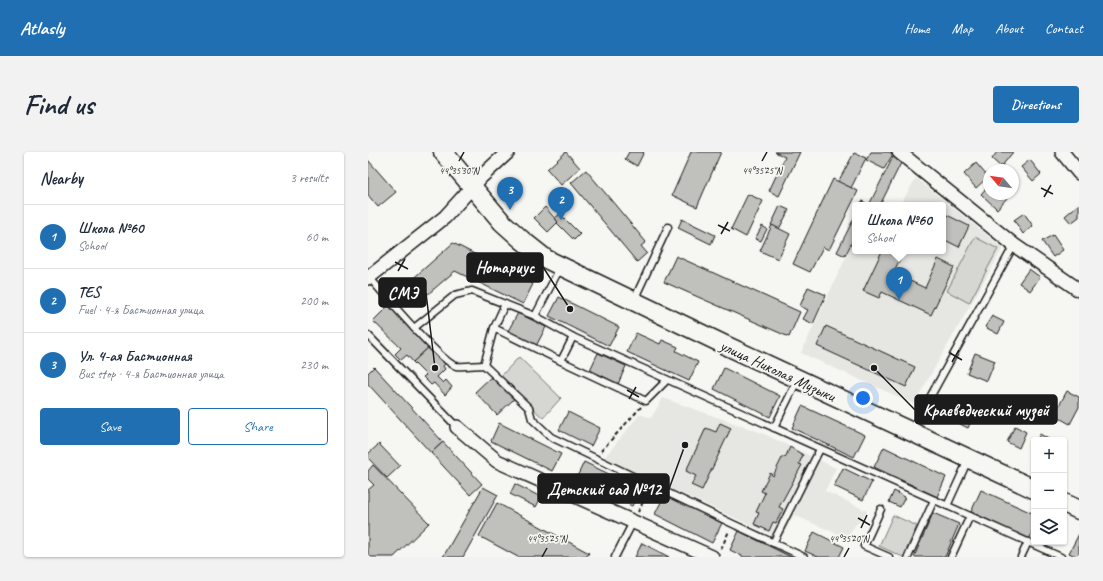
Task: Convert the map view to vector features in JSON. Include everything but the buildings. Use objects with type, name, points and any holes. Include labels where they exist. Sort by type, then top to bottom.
[{"type":"main road","name":"улица Николая Музыки","points":[[443,152],[502,222],[522,240],[553,262],[798,379],[1031,488]]},
{"type":"main road","points":[[1067,504],[1079,510]]},
{"type":"street","points":[[369,278],[445,217],[482,176],[508,152]]},
{"type":"street","points":[[899,152],[1014,245],[1079,290]]},
{"type":"street","points":[[1062,152],[1079,173]]},
{"type":"street","points":[[457,427],[497,461],[633,522],[713,555]]},
{"type":"lane","points":[[633,301],[668,227]]},
{"type":"lane","points":[[911,431],[1014,245]]},
{"type":"lane","points":[[535,316],[553,262]]},
{"type":"lane","points":[[369,278],[414,328],[448,362],[456,366],[484,365],[529,408],[532,419],[552,437],[804,557]]},
{"type":"lane","points":[[414,328],[455,295],[472,291],[535,316],[573,337],[1061,557]]},
{"type":"lane","points":[[484,365],[494,328],[505,304]]},
{"type":"lane","points":[[494,328],[646,401],[667,380]]},
{"type":"lane","points":[[368,336],[457,427]]},
{"type":"lane","points":[[561,361],[573,337]]},
{"type":"lane","points":[[774,428],[798,379]]},
{"type":"lane","points":[[773,543],[820,448]]},
{"type":"lane","points":[[947,506],[969,458]]},
{"type":"lane","points":[[908,557],[934,500]]},
{"type":"lane","points":[[881,509],[864,546],[889,557]]},
{"type":"lane","points":[[951,557],[970,516]]},
{"type":"lane","points":[[615,557],[633,522]]},
{"type":"lane","points":[[1021,557],[1028,542]]},
{"type":"path","points":[[595,458],[646,401]]},
{"type":"path","points":[[633,522],[651,485]]},
{"type":"path","points":[[713,555],[733,524]]},
{"type":"shaded area","points":[[916,178],[946,202],[902,202]]},
{"type":"shaded area","points":[[946,202],[1003,248],[914,404],[801,353],[852,244],[852,254],[946,254]]},
{"type":"shaded area","points":[[975,237],[998,249],[969,303],[947,291]]},
{"type":"shaded area","points":[[519,357],[561,398],[543,418],[500,377]]},
{"type":"shaded area","points":[[663,398],[762,433],[836,468],[825,491],[867,511],[863,519],[855,525],[847,538],[794,515],[781,539],[604,458],[640,414],[651,418]]},
{"type":"shaded area","points":[[893,515],[917,526],[903,557],[879,546]]},
{"type":"place","name":"Ул. 4-ая Бастионная","points":[[510,210]]},
{"type":"place","name":"TES","points":[[561,220]]},
{"type":"place","name":"Школа №60","points":[[899,300]]},
{"type":"place","name":"Нотариус","points":[[570,309]]},
{"type":"place","name":"СМЭ","points":[[435,368]]},
{"type":"place","name":"Краеведческий музей","points":[[874,368]]},
{"type":"place","name":"Детский сад №12","points":[[685,445]]}]
